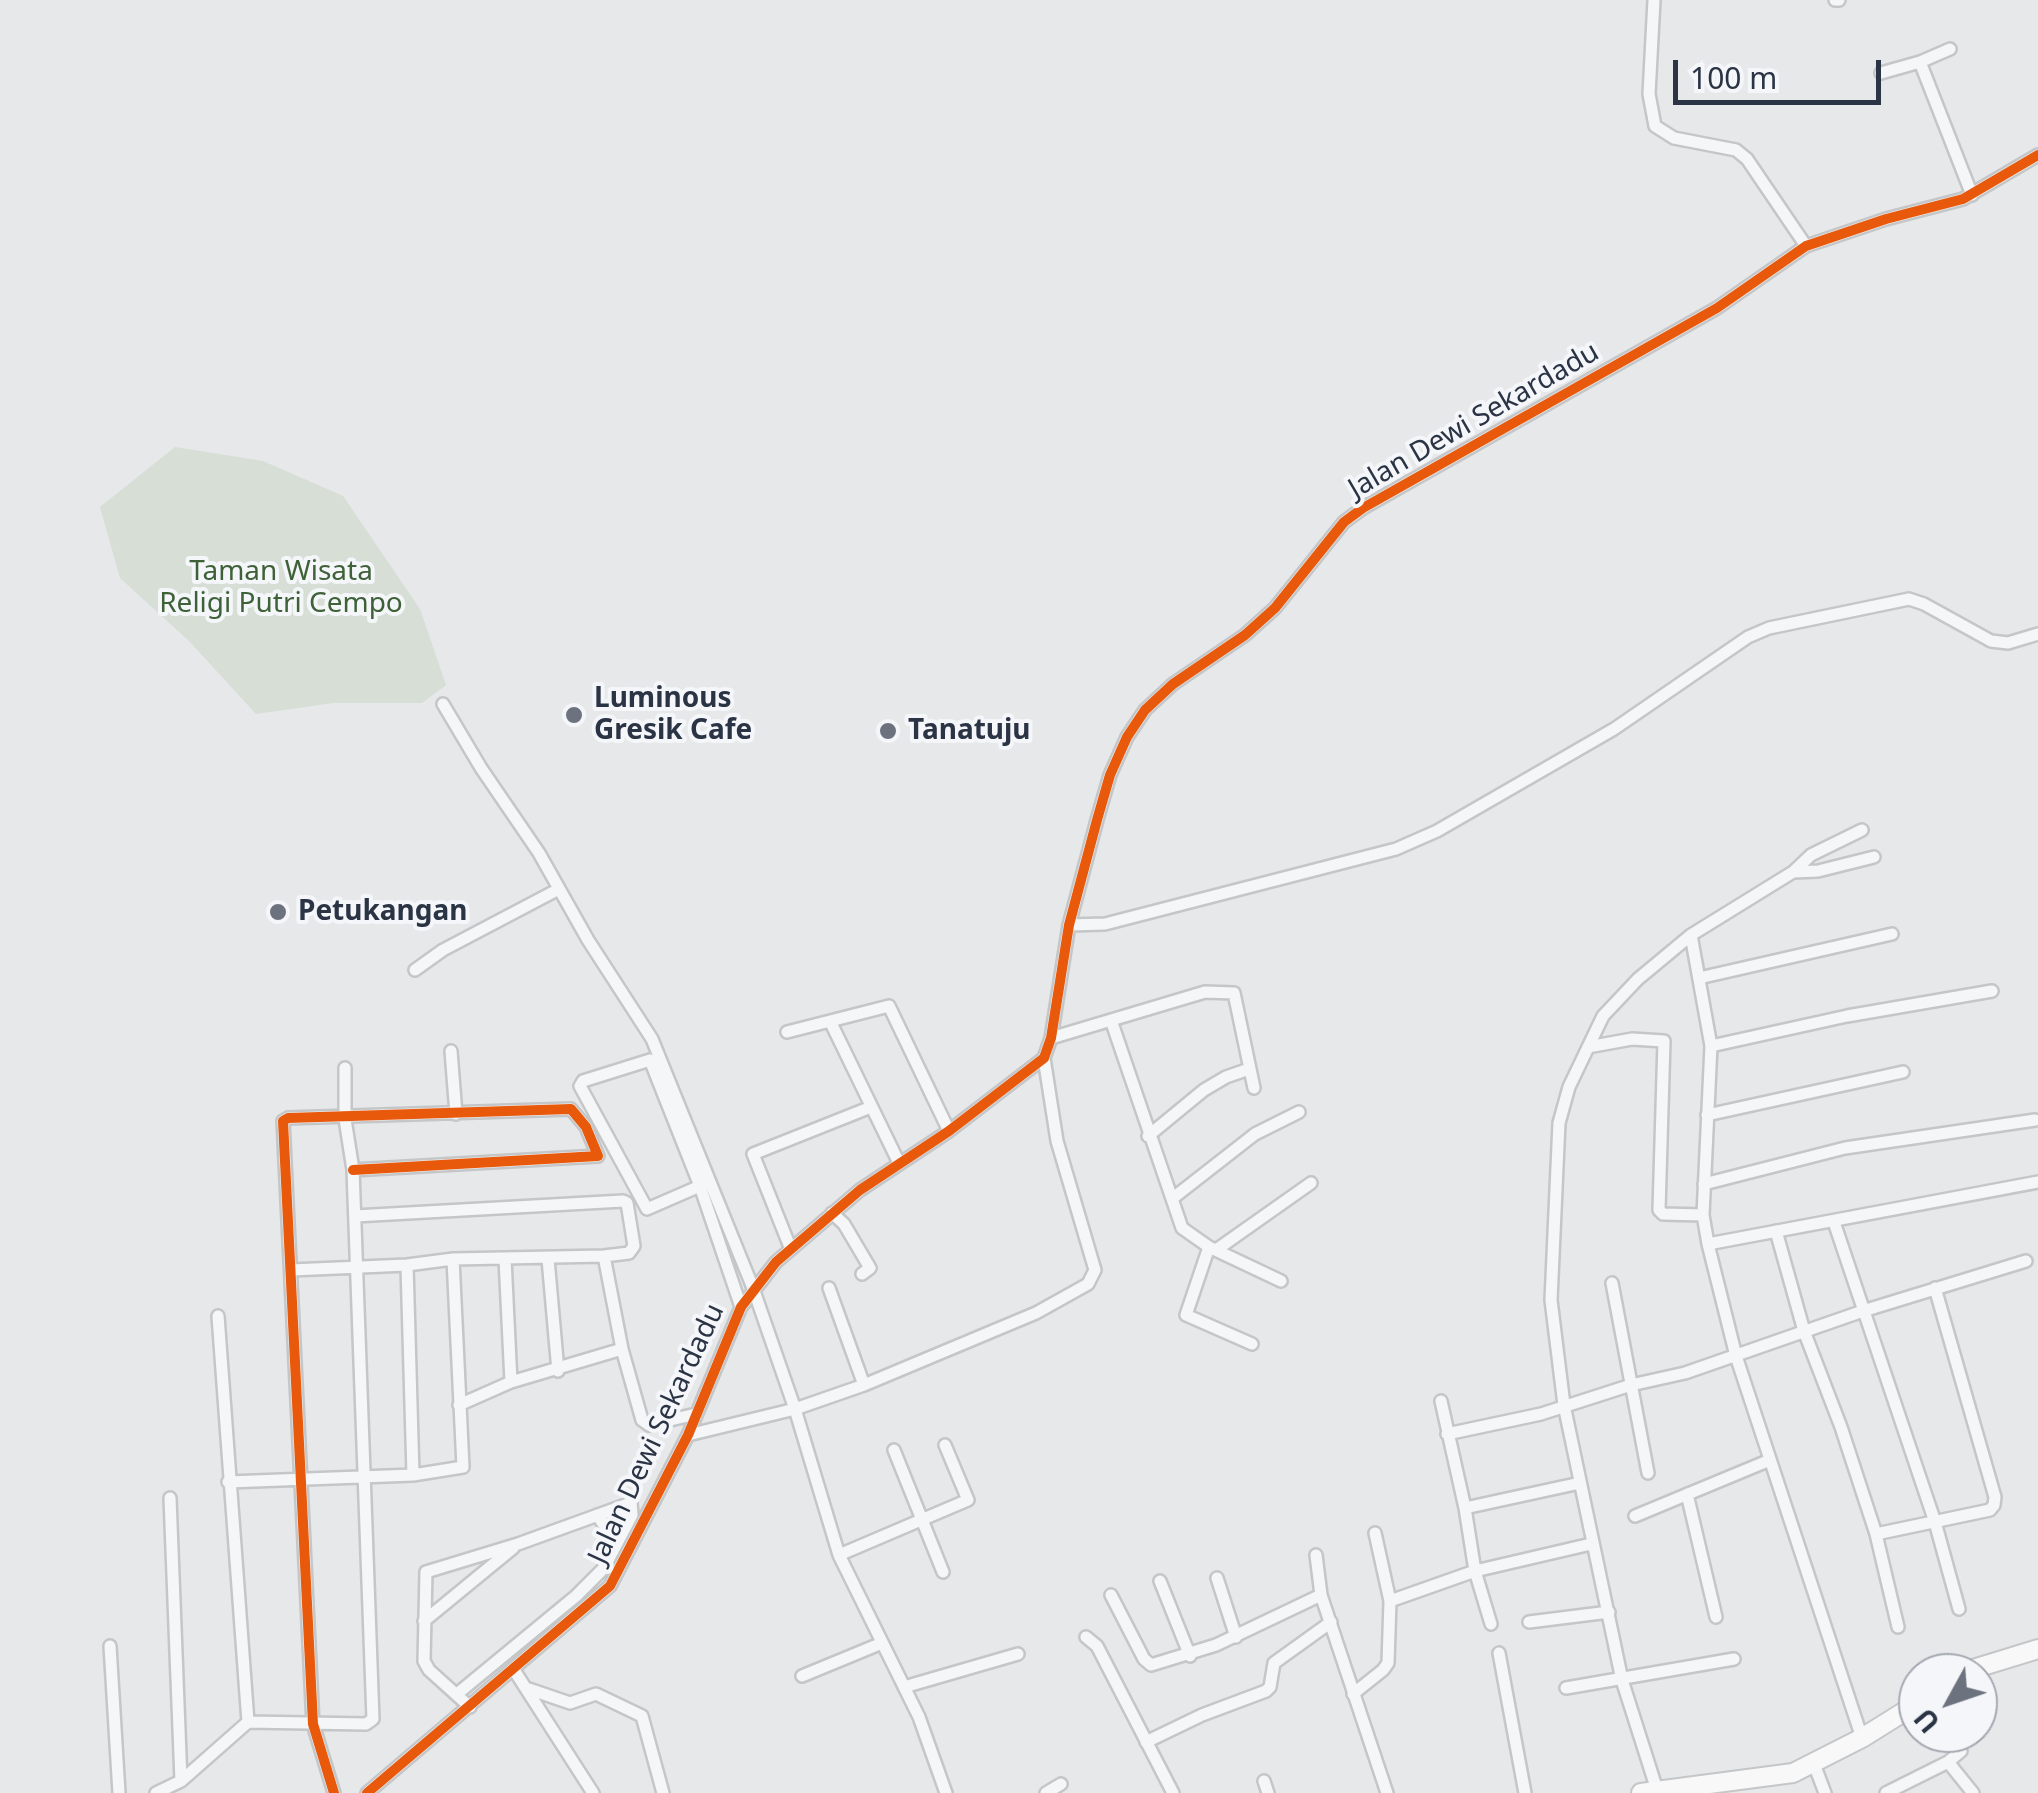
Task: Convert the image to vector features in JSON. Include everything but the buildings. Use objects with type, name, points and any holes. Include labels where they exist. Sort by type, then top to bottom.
[{"type":"street","points":[[1654,0],[1649,94],[1655,126],[1674,138],[1736,150],[1747,158],[1806,246]]},
{"type":"street","points":[[1880,73],[1950,49]]},
{"type":"street","points":[[1920,62],[1972,195]]},
{"type":"street","name":"Jalan Dewi Sekardadu","points":[[367,1793],[610,1586],[688,1435],[742,1307],[753,1288],[790,1246],[898,1163],[950,1132],[1044,1058],[1052,1038],[1069,925],[1110,775],[1127,737],[1145,710],[1173,684],[1245,635],[1275,608],[1344,522],[1362,508],[1716,308],[1806,246],[1972,195],[2038,155]]},
{"type":"street","points":[[1069,925],[1105,924],[1410,843],[1436,832],[1614,730],[1748,637],[1769,628],[1909,600],[1924,604],[1991,641],[2008,643],[2038,634]]},
{"type":"street","points":[[443,704],[652,1039],[753,1288],[796,1409],[811,1471],[839,1554],[919,1717],[946,1793]]},
{"type":"street","points":[[1862,830],[1810,855],[1793,872],[1691,935],[1613,1003],[1569,1087],[1559,1123],[1551,1300],[1564,1404],[1591,1544],[1649,1791],[1793,1772],[1898,1716]]},
{"type":"street","points":[[1793,872],[1804,874],[1874,857]]},
{"type":"street","points":[[415,970],[443,950],[559,889]]},
{"type":"street","points":[[1699,978],[1892,934]]},
{"type":"street","points":[[1691,935],[1711,1046],[1703,1215],[1708,1244],[1736,1356],[1862,1738]]},
{"type":"street","points":[[1711,1046],[1992,990]]},
{"type":"street","points":[[1052,1038],[1204,992],[1234,993],[1254,1088]]},
{"type":"street","points":[[787,1032],[884,1006],[892,1009],[950,1132]]},
{"type":"street","points":[[1112,1020],[1182,1228],[1212,1249],[1281,1281]]},
{"type":"street","points":[[831,1023],[898,1163]]},
{"type":"street","points":[[1588,1047],[1632,1039],[1664,1041],[1659,1210],[1663,1214],[1703,1215]]},
{"type":"street","points":[[451,1051],[456,1114]]},
{"type":"street","points":[[688,1435],[796,1409],[864,1385],[1036,1312],[1088,1284],[1095,1270],[1057,1141],[1044,1058]]},
{"type":"street","points":[[700,1186],[650,1208],[643,1206],[580,1083],[650,1060],[700,1186],[742,1307]]},
{"type":"street","points":[[156,1793],[181,1781],[248,1722],[366,1724],[373,1719],[353,1170],[345,1118],[346,1068]]},
{"type":"street","points":[[1148,1136],[1204,1090],[1226,1076],[1249,1069]]},
{"type":"street","points":[[1707,1115],[1903,1072]]},
{"type":"street","points":[[790,1246],[752,1154],[871,1107]]},
{"type":"street","points":[[334,1793],[313,1724],[284,1121],[570,1109],[586,1127],[598,1157],[353,1170]]},
{"type":"street","points":[[1172,1198],[1255,1134],[1299,1112]]},
{"type":"street","points":[[1704,1184],[1845,1148],[2035,1120]]},
{"type":"street","points":[[1252,1344],[1186,1314],[1212,1249],[1310,1182]]},
{"type":"street","points":[[1708,1244],[2038,1182]]},
{"type":"street","points":[[291,1270],[408,1266],[454,1259],[604,1256],[633,1250],[627,1203],[623,1200],[354,1216]]},
{"type":"street","points":[[832,1212],[852,1236],[870,1268],[862,1274]]},
{"type":"street","points":[[1834,1222],[1935,1522],[1959,1609]]},
{"type":"street","points":[[1776,1231],[1804,1331],[1876,1534],[1898,1628]]},
{"type":"street","points":[[604,1256],[622,1349],[645,1424],[696,1414]]},
{"type":"street","points":[[548,1258],[558,1371]]},
{"type":"street","points":[[228,1482],[414,1475],[463,1467],[454,1259]]},
{"type":"street","points":[[505,1260],[512,1382]]},
{"type":"street","points":[[1447,1434],[1540,1414],[1631,1385],[1685,1373],[2026,1260]]},
{"type":"street","points":[[408,1266],[414,1475]]},
{"type":"street","points":[[1612,1283],[1648,1473]]},
{"type":"street","points":[[830,1288],[864,1385]]},
{"type":"street","points":[[1876,1534],[1990,1510],[1995,1501],[1936,1288]]},
{"type":"street","points":[[218,1316],[248,1722]]},
{"type":"street","points":[[458,1405],[512,1382],[622,1349]]},
{"type":"street","points":[[1441,1401],[1475,1571],[1491,1624]]},
{"type":"street","points":[[839,1554],[968,1500],[945,1444]]},
{"type":"street","points":[[894,1450],[943,1572]]},
{"type":"street","points":[[1635,1516],[1770,1460]]},
{"type":"street","points":[[1465,1508],[1580,1483]]},
{"type":"street","points":[[1688,1494],[1716,1617]]},
{"type":"street","points":[[170,1498],[181,1781]]},
{"type":"street","points":[[457,1694],[576,1596],[604,1568],[632,1516],[632,1505],[426,1572],[426,1666],[470,1707]]},
{"type":"street","points":[[596,1515],[617,1542]]},
{"type":"street","points":[[1353,1694],[1388,1663],[1390,1601],[1375,1534]]},
{"type":"street","points":[[424,1621],[518,1544]]},
{"type":"street","points":[[1390,1601],[1475,1571],[1591,1544]]},
{"type":"street","points":[[1316,1555],[1321,1596],[1387,1793]]},
{"type":"street","points":[[1217,1578],[1236,1637]]},
{"type":"street","points":[[1160,1581],[1190,1656]]},
{"type":"street","points":[[1112,1595],[1148,1663],[1190,1656],[1321,1596]]},
{"type":"street","points":[[1529,1622],[1609,1612]]},
{"type":"street","points":[[1146,1742],[1202,1715],[1266,1692],[1274,1663],[1331,1622]]},
{"type":"street","points":[[1086,1637],[1097,1646],[1173,1793]]},
{"type":"street","points":[[802,1676],[882,1643]]},
{"type":"street","points":[[110,1646],[120,1793]]},
{"type":"street","points":[[1998,1661],[2038,1649]]},
{"type":"street","points":[[1500,1652],[1525,1793]]},
{"type":"street","points":[[904,1686],[1018,1654]]},
{"type":"street","points":[[1566,1688],[1734,1659]]},
{"type":"street","points":[[514,1670],[592,1793]]},
{"type":"street","points":[[529,1690],[570,1703],[596,1694],[642,1716],[663,1793]]},
{"type":"street","points":[[1892,1792],[1960,1753]]},
{"type":"street","points":[[1948,1762],[1973,1793]]},
{"type":"street","points":[[1814,1764],[1826,1793]]},
{"type":"street","points":[[383,1779],[391,1793]]},
{"type":"street","points":[[1046,1793],[1061,1784]]},
{"type":"green space","name":"Taman Wisata Religi Putri Cempo","points":[[175,447],[263,461],[343,496],[420,609],[446,685],[422,703],[333,703],[256,714],[189,641],[120,578],[100,507]]},
{"type":"cycle path","points":[[367,1793],[610,1586],[688,1435],[741,1307],[776,1262],[860,1190],[949,1131],[1044,1058],[1051,1038],[1069,925],[1110,775],[1127,737],[1145,710],[1173,684],[1245,635],[1275,608],[1344,522],[1363,508],[1717,308],[1806,246],[1963,199],[2038,155]]},
{"type":"cycle path","points":[[334,1793],[313,1724],[283,1121],[571,1109],[586,1127],[598,1156],[353,1170]]},
{"type":"place","name":"Luminous Gresik Cafe","points":[[574,715]]},
{"type":"place","name":"Tanatuju","points":[[888,731]]},
{"type":"place","name":"Petukangan","points":[[278,912]]}]
